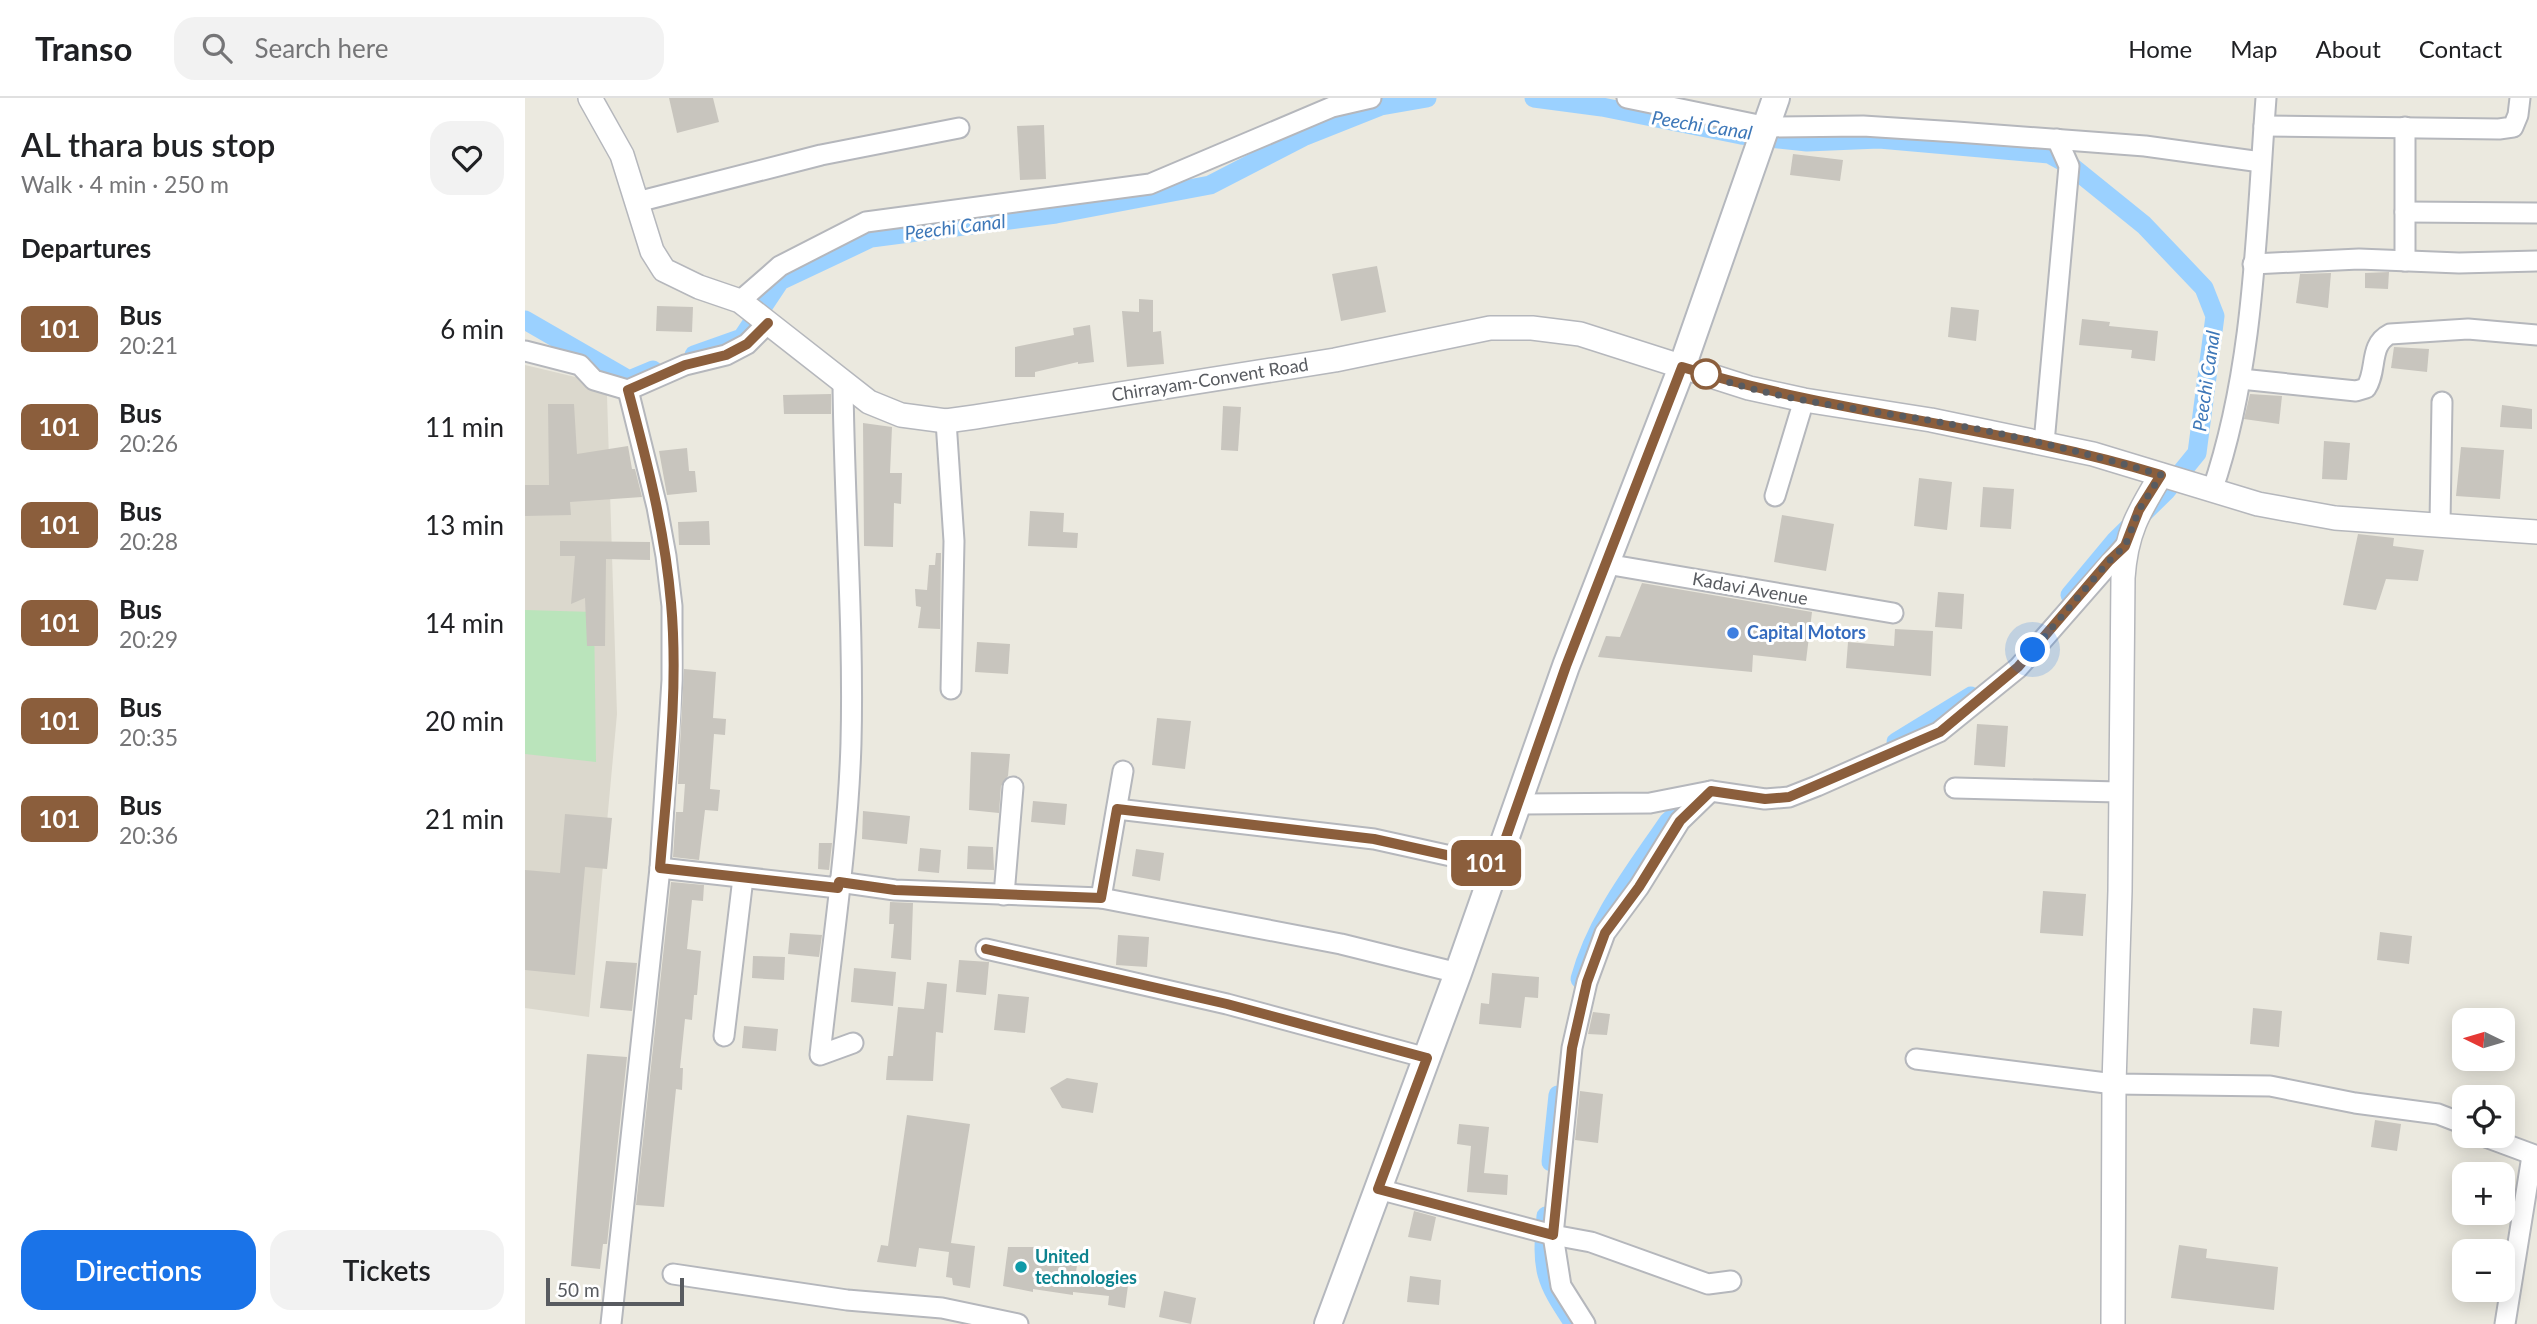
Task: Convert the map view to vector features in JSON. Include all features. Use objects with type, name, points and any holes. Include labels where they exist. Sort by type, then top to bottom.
[{"type":"main road","points":[[1328,1324],[1606,564],[1682,367],[1765,136],[1776,98]]},
{"type":"street","name":"Chirrayam-Convent Road","points":[[590,98],[622,155],[652,251],[664,270],[755,313],[869,402],[901,415],[946,421],[1335,360],[1490,328],[1532,328],[1580,334],[1682,367],[1804,400],[1931,421],[2093,454],[2258,504],[2335,518],[2440,523],[2537,532]]},
{"type":"street","points":[[525,351],[580,365],[594,380],[628,390],[685,365],[726,355],[747,344],[755,313],[780,266],[866,222],[1150,184],[1332,107],[1371,98]]},
{"type":"street","points":[[1627,98],[1765,136],[1863,125],[2145,146],[2261,162]]},
{"type":"street","points":[[2212,491],[2229,442],[2241,379],[2266,98]]},
{"type":"street","points":[[2264,126],[2512,127],[2518,116],[2520,98]]},
{"type":"street","points":[[2405,127],[2405,261]]},
{"type":"street","points":[[637,202],[821,155],[959,128]]},
{"type":"street","points":[[2044,443],[2069,166],[2057,139]]},
{"type":"street","points":[[2405,212],[2537,214]]},
{"type":"street","points":[[2253,264],[2359,259],[2537,261]]},
{"type":"street","points":[[2241,379],[2356,391],[2366,388],[2371,380],[2376,347],[2381,338],[2390,334],[2420,329],[2468,329],[2537,335]]},
{"type":"street","points":[[843,382],[851,612],[851,743],[820,1055],[853,1043]]},
{"type":"street","points":[[611,1324],[660,868],[669,752],[672,606],[657,507],[628,390]]},
{"type":"street","points":[[1775,496],[1804,400]]},
{"type":"street","points":[[2440,523],[2442,402]]},
{"type":"street","points":[[946,421],[954,541],[950,689]]},
{"type":"street","points":[[2113,1324],[2113,1084],[2128,539],[2139,510],[2162,476]]},
{"type":"street","points":[[1518,804],[1650,803],[1711,791],[1765,799],[1789,797],[1940,732],[2018,667],[2128,539]]},
{"type":"street","name":"Kadavi Avenue","points":[[1606,564],[1893,614]]},
{"type":"street","points":[[1101,898],[1123,771]]},
{"type":"street","points":[[1004,895],[1013,788]]},
{"type":"street","points":[[1955,788],[2119,792]]},
{"type":"street","points":[[1585,1324],[1561,1286],[1553,1235],[1572,1048],[1587,982],[1605,933],[1639,887],[1680,821],[1711,791]]},
{"type":"street","points":[[1117,809],[1374,839],[1496,866]]},
{"type":"street","points":[[660,868],[743,878],[895,890],[1101,898],[1341,944],[1458,973]]},
{"type":"street","points":[[724,1036],[743,878]]},
{"type":"street","points":[[986,949],[1227,1004],[1427,1058]]},
{"type":"street","points":[[1916,1059],[2113,1084],[2270,1086],[2355,1103],[2438,1114],[2452,1119]]},
{"type":"street","points":[[2505,1324],[2535,1156],[2514,1148]]},
{"type":"street","points":[[1378,1189],[1553,1235],[1591,1242],[1707,1284],[1731,1281]]},
{"type":"street","points":[[673,1274],[847,1300],[942,1308],[1018,1324]]},
{"type":"shaded area","points":[[525,365],[613,386],[607,396],[617,714],[589,1017],[525,1008]]},
{"type":"green space","points":[[525,610],[594,612],[596,762],[525,754]]},
{"type":"building","points":[[669,98],[713,98],[719,122],[677,133]]},
{"type":"building","points":[[1044,125],[1046,179],[1020,180],[1017,126]]},
{"type":"building","points":[[1793,154],[1843,160],[1840,181],[1790,175]]},
{"type":"building","points":[[1377,266],[1386,312],[1341,321],[1332,274]]},
{"type":"building","points":[[2389,272],[2388,289],[2365,288],[2365,273]]},
{"type":"building","points":[[2331,273],[2328,308],[2296,303],[2300,274]]},
{"type":"building","points":[[1139,299],[1153,300],[1153,332],[1161,331],[1164,364],[1127,367],[1122,311],[1139,312]]},
{"type":"building","points":[[657,306],[693,307],[692,332],[656,331]]},
{"type":"building","points":[[1951,307],[1979,310],[1976,341],[1948,337]]},
{"type":"building","points":[[2082,319],[2110,322],[2109,326],[2158,331],[2155,361],[2131,358],[2132,350],[2079,345]]},
{"type":"building","points":[[1090,325],[1094,362],[1078,362],[1035,372],[1035,377],[1015,377],[1015,347],[1074,335],[1073,328]]},
{"type":"building","points":[[2394,347],[2429,349],[2427,372],[2391,368]]},
{"type":"building","points":[[831,394],[831,414],[784,414],[783,395]]},
{"type":"building","points":[[2250,394],[2282,396],[2279,424],[2244,419]]},
{"type":"building","points":[[548,404],[574,404],[577,454],[628,446],[632,469],[635,469],[642,497],[570,502],[571,515],[525,516],[525,485],[549,485]]},
{"type":"building","points":[[2502,405],[2532,409],[2532,429],[2500,427]]},
{"type":"building","points":[[1223,406],[1241,407],[1238,451],[1221,450]]},
{"type":"building","points":[[863,423],[892,427],[890,473],[902,473],[901,504],[894,503],[893,547],[864,546]]},
{"type":"building","points":[[2324,441],[2350,443],[2347,480],[2322,479]]},
{"type":"building","points":[[2461,447],[2504,450],[2500,499],[2456,496]]},
{"type":"building","points":[[687,448],[689,471],[695,471],[697,492],[667,495],[659,451]]},
{"type":"building","points":[[1919,478],[1952,482],[1947,530],[1914,526]]},
{"type":"building","points":[[1983,487],[2014,489],[2011,529],[1980,527]]},
{"type":"building","points":[[1030,511],[1064,513],[1063,532],[1078,533],[1077,548],[1028,546]]},
{"type":"building","points":[[1782,515],[1834,524],[1826,571],[1774,562]]},
{"type":"building","points":[[709,521],[710,545],[679,545],[678,522]]},
{"type":"building","points":[[2358,534],[2394,538],[2393,546],[2424,550],[2418,581],[2386,579],[2376,610],[2343,605]]},
{"type":"building","points":[[560,541],[650,542],[650,560],[606,559],[605,646],[587,646],[585,598],[571,604],[575,556],[560,556]]},
{"type":"building","points":[[936,553],[941,553],[940,629],[918,628],[921,607],[916,606],[915,589],[927,590],[929,565],[935,565]]},
{"type":"building","points":[[1642,583],[1812,612],[1806,661],[1753,655],[1752,672],[1598,657],[1606,636],[1620,637]]},
{"type":"building","points":[[1938,592],[1964,594],[1962,629],[1935,627]]},
{"type":"building","points":[[1895,629],[1933,631],[1931,676],[1846,668],[1848,642],[1894,646]]},
{"type":"building","points":[[977,642],[1010,644],[1008,674],[975,672]]},
{"type":"building","points":[[684,669],[716,672],[713,718],[726,719],[725,735],[714,734],[710,789],[720,790],[718,811],[705,810],[699,860],[673,857],[676,812],[683,812],[685,784],[678,784]]},
{"type":"building","points":[[1157,718],[1191,721],[1185,769],[1152,765]]},
{"type":"building","points":[[1977,724],[2008,726],[2005,767],[1974,765]]},
{"type":"building","points":[[971,752],[1010,754],[1008,776],[1001,786],[999,813],[969,810]]},
{"type":"building","points":[[1033,801],[1067,804],[1065,825],[1031,822]]},
{"type":"building","points":[[863,811],[910,816],[907,844],[862,839]]},
{"type":"building","points":[[565,814],[612,818],[607,869],[585,867],[575,975],[525,970],[525,870],[560,873]]},
{"type":"building","points":[[819,843],[832,843],[829,870],[818,869]]},
{"type":"building","points":[[968,846],[993,847],[994,870],[967,869]]},
{"type":"building","points":[[920,848],[941,850],[939,873],[918,871]]},
{"type":"building","points":[[1136,849],[1164,853],[1160,881],[1132,876]]},
{"type":"building","points":[[671,882],[704,885],[703,901],[692,900],[687,949],[701,951],[697,995],[694,995],[692,1020],[685,1019],[680,1068],[683,1068],[682,1090],[676,1089],[664,1207],[636,1205]]},
{"type":"building","points":[[2043,891],[2086,894],[2083,936],[2040,933]]},
{"type":"building","points":[[890,902],[913,903],[911,960],[891,958],[894,924],[889,924]]},
{"type":"building","points":[[2380,932],[2412,936],[2409,964],[2377,960]]},
{"type":"building","points":[[790,933],[822,935],[819,957],[788,954]]},
{"type":"building","points":[[1118,935],[1149,937],[1147,967],[1116,965]]},
{"type":"building","points":[[753,956],[785,957],[784,980],[752,978]]},
{"type":"building","points":[[959,960],[989,962],[986,995],[956,992]]},
{"type":"building","points":[[606,961],[637,963],[632,1011],[600,1008]]},
{"type":"building","points":[[854,968],[896,972],[893,1006],[851,1002]]},
{"type":"building","points":[[1492,973],[1539,977],[1538,998],[1525,997],[1521,1028],[1479,1024],[1481,1003],[1489,1004]]},
{"type":"building","points":[[927,982],[947,984],[943,1033],[936,1032],[933,1081],[886,1080],[888,1056],[893,1056],[898,1007],[924,1009]]},
{"type":"building","points":[[998,994],[1029,997],[1025,1033],[994,1030]]},
{"type":"building","points":[[2253,1008],[2282,1011],[2279,1047],[2250,1044]]},
{"type":"building","points":[[1593,1012],[1610,1014],[1607,1035],[1588,1034]]},
{"type":"building","points":[[744,1026],[778,1029],[776,1051],[742,1048]]},
{"type":"building","points":[[587,1054],[627,1057],[607,1244],[603,1244],[600,1269],[571,1266]]},
{"type":"building","points":[[1067,1078],[1098,1083],[1093,1113],[1062,1108],[1050,1088]]},
{"type":"building","points":[[1580,1091],[1603,1094],[1598,1143],[1575,1140]]},
{"type":"building","points":[[907,1115],[970,1124],[951,1243],[975,1246],[970,1288],[953,1285],[952,1278],[946,1277],[949,1252],[919,1248],[916,1267],[877,1262],[881,1245],[888,1246]]},
{"type":"building","points":[[2375,1120],[2401,1124],[2397,1151],[2371,1147]]},
{"type":"building","points":[[1459,1124],[1489,1127],[1484,1173],[1508,1175],[1507,1195],[1467,1192],[1471,1146],[1457,1144]]},
{"type":"building","points":[[1414,1211],[1436,1217],[1431,1241],[1408,1237]]},
{"type":"building","points":[[2179,1245],[2207,1249],[2206,1258],[2278,1267],[2274,1310],[2171,1298]]},
{"type":"building","points":[[1008,1247],[1040,1247],[1039,1253],[1078,1259],[1076,1272],[1129,1278],[1125,1308],[1108,1305],[1109,1296],[1073,1292],[1073,1295],[1033,1289],[1033,1292],[1003,1286]]},
{"type":"building","points":[[1410,1276],[1441,1280],[1439,1305],[1407,1302]]},
{"type":"building","points":[[1164,1291],[1196,1298],[1191,1324],[1159,1317]]},
{"type":"waterway","name":"Peechi Canal","points":[[694,355],[742,338],[780,281],[871,238],[1056,214],[1210,185],[1303,137],[1381,106],[1427,98]]},
{"type":"waterway","name":"Peechi Canal","points":[[1534,98],[1602,107],[1741,135],[1807,142],[1879,139],[2049,154],[2071,166],[2144,225],[2204,288],[2215,316],[2197,453],[2166,491],[2115,541],[2070,595]]},
{"type":"waterway","name":"Peechi Canal","points":[[525,320],[629,380],[653,370]]},
{"type":"waterway","name":"Peechi Canal","points":[[1896,742],[1971,696]]},
{"type":"waterway","name":"Peechi Canal","points":[[1580,979],[1596,937],[1617,897],[1668,822],[1680,811]]},
{"type":"waterway","name":"Peechi Canal","points":[[1551,1162],[1558,1095]]},
{"type":"waterway","name":"Peechi Canal","points":[[1546,1216],[1544,1250],[1547,1274],[1556,1296],[1574,1324]]},
{"type":"bus line","name":"101","points":[[768,323],[747,344],[726,355],[685,365],[628,390],[657,507],[672,606],[669,752],[660,868],[838,888],[839,882],[895,890],[1059,894],[1101,898],[1117,809],[1374,839],[1496,866],[1566,666],[1682,367],[1804,400],[2027,439],[2093,454],[2161,475],[2139,510],[2125,546],[2018,667],[1940,732],[1789,797],[1765,799],[1711,791],[1680,821],[1639,887],[1605,933],[1587,982],[1572,1048],[1553,1235],[1378,1189],[1427,1058],[1227,1004],[986,949]]},
{"type":"place","name":"Capital Motors","points":[[1733,633]]},
{"type":"place","name":"United technologies","points":[[1021,1267]]},
{"type":"route","points":[[1706,374],[1804,400],[2027,439],[2093,454],[2161,475],[2139,510],[2125,546],[2033,650]]}]
